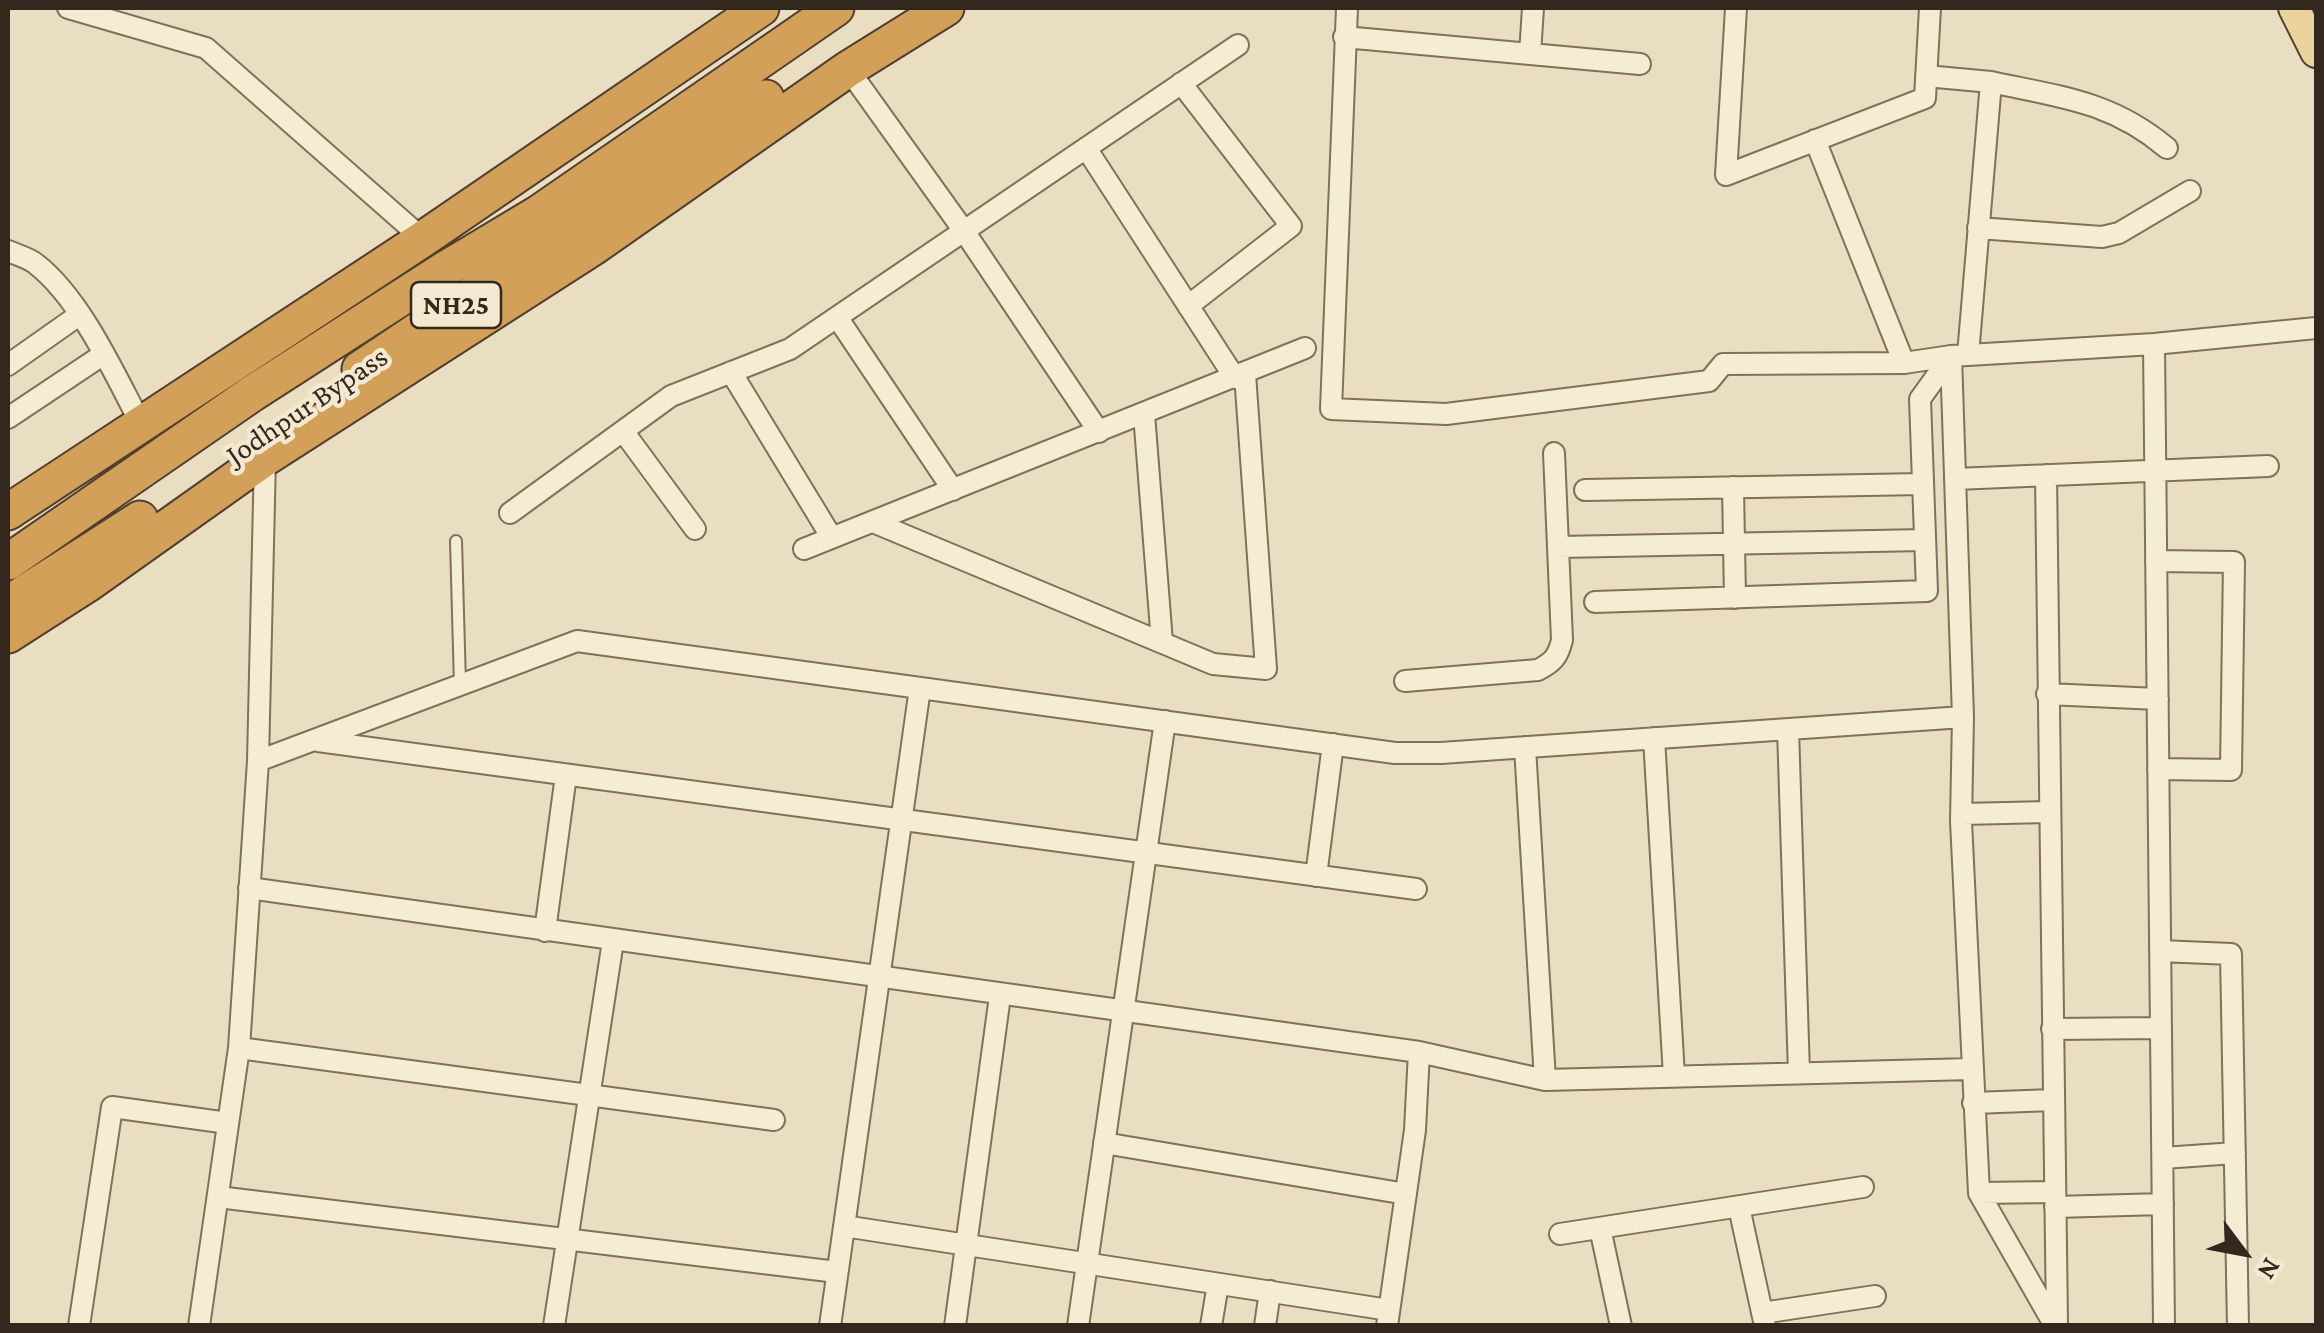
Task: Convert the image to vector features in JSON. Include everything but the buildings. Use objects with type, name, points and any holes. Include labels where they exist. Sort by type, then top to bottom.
[{"type":"highway","name":"NH25","points":[[11,504],[424,239],[762,8]]},
{"type":"highway","name":"Jodhpur Bypass","points":[[8,562],[269,383],[538,213],[836,8]]},
{"type":"highway","name":"Jodhpur Bypass","points":[[8,604],[905,8]]},
{"type":"highway","name":"NH25","points":[[8,635],[265,458],[595,246],[848,69],[946,8]]},
{"type":"main road","points":[[2294,8],[2316,52]]},
{"type":"street","points":[[68,8],[92,11],[206,48],[424,239]]},
{"type":"street","points":[[1346,8],[1331,409],[1446,414],[1709,381],[1723,364],[1904,363],[1959,355],[2154,344],[2316,328]]},
{"type":"street","points":[[1530,54],[1533,8]]},
{"type":"street","points":[[1736,8],[1726,175],[1925,98],[1930,8]]},
{"type":"street","points":[[1344,37],[1640,64]]},
{"type":"street","points":[[510,513],[671,396],[790,349],[1238,44]]},
{"type":"street","points":[[848,69],[964,231],[1099,432]]},
{"type":"street","points":[[1926,76],[1991,82],[2110,109],[2145,129],[2167,148]]},
{"type":"street","points":[[1991,82],[1978,228],[1959,355],[1956,479],[1971,1068],[1979,1193],[2056,1326]]},
{"type":"street","points":[[1182,83],[1291,226],[1188,306]]},
{"type":"street","points":[[1815,140],[1904,363]]},
{"type":"street","points":[[873,522],[1213,664],[1266,669],[1240,376],[1188,306],[1086,148]]},
{"type":"street","points":[[1978,228],[2102,237],[2119,233],[2190,191]]},
{"type":"street","points":[[8,251],[35,263],[79,315],[141,424]]},
{"type":"street","points":[[8,364],[79,315]]},
{"type":"street","points":[[837,318],[953,490]]},
{"type":"street","points":[[2154,344],[2164,1326]]},
{"type":"street","points":[[804,549],[1305,348]]},
{"type":"street","points":[[8,418],[104,354]]},
{"type":"street","points":[[1595,602],[1927,591],[1920,399],[1959,355]]},
{"type":"street","points":[[731,372],[832,538]]},
{"type":"street","points":[[1144,414],[1162,642]]},
{"type":"street","points":[[622,431],[695,528]]},
{"type":"street","points":[[1405,681],[1538,670],[1553,662],[1562,640],[1554,453]]},
{"type":"street","points":[[199,1326],[239,1048],[258,761],[265,458]]},
{"type":"street","points":[[1956,479],[2268,466]]},
{"type":"street","points":[[2046,475],[2056,1326]]},
{"type":"street","points":[[1585,490],[1923,484]]},
{"type":"street","points":[[1733,488],[1735,598]]},
{"type":"street","points":[[1559,547],[1925,540]]},
{"type":"street","points":[[2156,561],[2234,562],[2230,770],[2158,769]]},
{"type":"street","points":[[258,761],[576,641],[1395,753],[1963,718]]},
{"type":"street","points":[[830,1326],[920,688]]},
{"type":"street","points":[[2047,694],[2158,698]]},
{"type":"street","points":[[1078,1326],[1165,721]]},
{"type":"street","points":[[1788,729],[1800,1073]]},
{"type":"street","points":[[1654,738],[1674,1076]]},
{"type":"street","points":[[312,740],[1416,889]]},
{"type":"street","points":[[1316,876],[1333,744]]},
{"type":"street","points":[[1526,747],[1545,1080]]},
{"type":"street","points":[[545,931],[566,775]]},
{"type":"street","points":[[1962,814],[2050,812]]},
{"type":"street","points":[[249,888],[1419,1052],[1545,1080],[1971,1068]]},
{"type":"street","points":[[554,1326],[613,940]]},
{"type":"street","points":[[2160,951],[2231,954],[2238,1326]]},
{"type":"street","points":[[955,1326],[1000,996]]},
{"type":"street","points":[[2052,1029],[2161,1028]]},
{"type":"street","points":[[239,1048],[774,1120]]},
{"type":"street","points":[[844,1226],[1270,1291],[1388,1318],[1416,1130],[1419,1052]]},
{"type":"street","points":[[1974,1103],[2053,1100]]},
{"type":"street","points":[[79,1326],[112,1108],[228,1123]]},
{"type":"street","points":[[1104,1144],[1406,1194]]},
{"type":"street","points":[[2162,1158],[2235,1154]]},
{"type":"street","points":[[1560,1234],[1864,1187]]},
{"type":"street","points":[[1979,1193],[2163,1204]]},
{"type":"street","points":[[218,1197],[838,1272]]},
{"type":"street","points":[[1739,1206],[1764,1320],[1875,1296]]},
{"type":"street","points":[[1600,1228],[1621,1326]]},
{"type":"street","points":[[1211,1326],[1218,1284]]},
{"type":"street","points":[[1266,1326],[1270,1291]]},
{"type":"lane","points":[[456,540],[460,685]]}]
